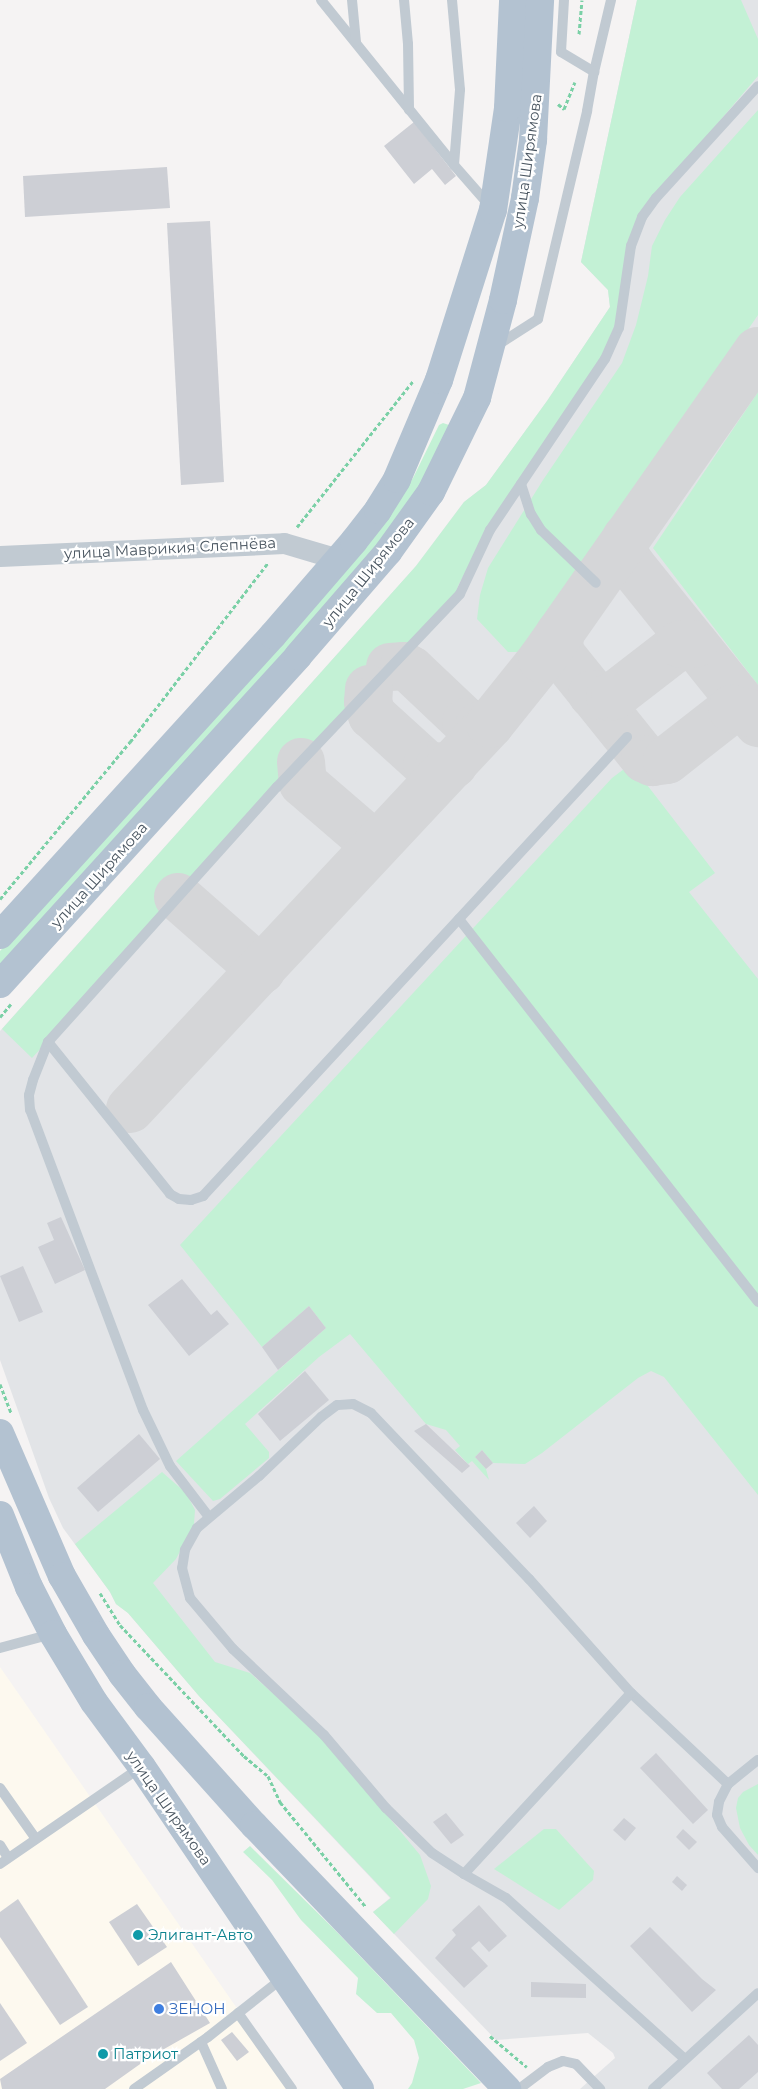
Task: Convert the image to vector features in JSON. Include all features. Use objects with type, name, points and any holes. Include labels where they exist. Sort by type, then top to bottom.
[{"type":"main road","name":"улица Ширямова","points":[[0,935],[260,649],[338,560],[378,510],[397,479],[439,380],[471,286],[493,210],[508,108],[513,0]]},
{"type":"main road","name":"улица Ширямова","points":[[0,984],[291,663],[388,552],[431,492],[462,433],[476,398],[491,350],[507,282],[525,198],[533,140],[540,0]]},
{"type":"main road","points":[[471,286],[471,319],[479,325],[489,326],[495,318],[507,282]]},
{"type":"main road","points":[[422,422],[434,406],[440,404],[452,405],[458,408],[463,417],[462,433]]},
{"type":"main road","points":[[6,1425],[62,1576],[96,1635],[122,1674],[148,1707],[254,1825],[507,2089]]},
{"type":"main road","name":"улица Ширямова","points":[[0,1515],[29,1587],[53,1634],[94,1702],[142,1767],[360,2089]]},
{"type":"street","name":"улица Маврикия Слепнёва","points":[[0,556],[284,543],[338,560]]},
{"type":"lane","points":[[321,0],[454,165],[493,210]]},
{"type":"lane","points":[[352,0],[356,43]]},
{"type":"lane","points":[[404,0],[408,44],[409,110]]},
{"type":"lane","points":[[452,0],[460,90],[454,165]]},
{"type":"lane","points":[[564,0],[561,52],[594,72]]},
{"type":"lane","points":[[491,350],[538,319],[611,0]]},
{"type":"lane","points":[[209,1517],[170,1466],[143,1410],[30,1110],[29,1095],[48,1042],[277,787],[460,594],[490,530],[605,359],[619,328],[631,246],[642,217],[656,198],[758,86]]},
{"type":"lane","points":[[521,484],[531,514],[542,530],[596,583]]},
{"type":"lane","points":[[48,1042],[170,1194],[179,1199],[190,1200],[203,1196],[627,737]]},
{"type":"lane","points":[[459,919],[758,1302]]},
{"type":"lane","points":[[685,2059],[506,1898],[432,1854],[393,1814],[324,1735],[233,1649],[190,1598],[182,1568],[185,1550],[197,1528],[259,1476],[321,1417],[337,1405],[353,1404],[371,1413],[529,1579],[631,1693],[728,1784]]},
{"type":"lane","points":[[0,1648],[53,1634]]},
{"type":"lane","points":[[464,1874],[631,1693]]},
{"type":"lane","points":[[758,1760],[728,1784],[719,1802],[717,1815],[722,1827],[758,1868]]},
{"type":"lane","points":[[0,1845],[4,1861],[142,1767]]},
{"type":"lane","points":[[0,1788],[36,1838]]},
{"type":"lane","points":[[134,2089],[201,2042],[285,1976]]},
{"type":"lane","points":[[653,2089],[758,1992]]},
{"type":"lane","points":[[238,2013],[292,2089]]},
{"type":"lane","points":[[201,2042],[222,2089]]},
{"type":"lane","points":[[519,2089],[548,2067],[563,2061],[576,2064],[600,2089]]},
{"type":"path","points":[[579,34],[582,0]]},
{"type":"path","points":[[0,898],[130,742],[284,543],[417,376]]},
{"type":"path","points":[[0,1384],[6,1425]]},
{"type":"path","points":[[99,1592],[120,1624],[244,1756],[268,1776],[280,1802],[368,1909]]},
{"type":"path","points":[[486,2032],[537,2075]]},
{"type":"shaded area","points":[[637,0],[758,0],[758,2089],[580,2089],[615,2058],[613,2053],[588,2033],[496,2040],[373,1912],[390,1898],[199,1696],[128,1613],[116,1604],[110,1592],[63,1528],[49,1498],[0,1360],[0,1031],[416,566],[464,502],[486,485],[547,401],[610,307],[608,290],[581,262]]},
{"type":"shaded area","points":[[0,1667],[293,2089],[0,2089]]},
{"type":"green space","points":[[637,0],[741,0],[758,39],[758,76],[641,213],[617,319],[603,357],[473,557],[458,586],[455,599],[32,1058],[2,1029],[416,566],[464,502],[486,485],[547,401],[610,307],[608,290],[581,262]]},
{"type":"green space","points":[[758,110],[758,315],[526,652],[508,652],[477,619],[480,595],[488,568],[543,480],[622,363],[636,325],[648,276],[652,246],[665,220],[680,197]]},
{"type":"green space","points":[[758,392],[758,685],[653,548]]},
{"type":"green space","points":[[443,423],[452,426],[452,430],[386,543],[0,967],[0,951],[372,536],[413,478],[439,425]]},
{"type":"green space","points":[[634,768],[715,873],[689,892],[758,979],[758,1495],[664,1377],[651,1371],[638,1378],[542,1453],[525,1464],[493,1463],[482,1450],[475,1457],[486,1469],[489,1480],[472,1461],[468,1464],[455,1450],[460,1446],[446,1430],[426,1424],[350,1334],[319,1357],[245,1424],[269,1452],[269,1458],[220,1499],[213,1501],[176,1461],[326,1328],[309,1306],[262,1347],[180,1245],[612,778],[624,769]]},
{"type":"green space","points":[[162,1472],[186,1493],[195,1510],[194,1524],[176,1559],[153,1583],[215,1662],[250,1673],[324,1739],[420,1855],[431,1886],[428,1899],[394,1934],[373,1912],[391,1898],[199,1696],[128,1613],[116,1604],[110,1592],[75,1544]]},
{"type":"green space","points":[[758,1784],[758,1855],[749,1845],[740,1828],[736,1808],[738,1798],[743,1792]]},
{"type":"green space","points":[[544,1829],[556,1829],[594,1871],[593,1880],[559,1910],[494,1869]]},
{"type":"green space","points":[[250,1846],[335,1930],[481,2083],[463,2089],[408,2089],[412,2083],[419,2058],[414,2040],[391,2013],[377,2013],[356,1994],[358,1978],[301,1920],[272,1880],[243,1852]]},
{"type":"building","points":[[414,122],[456,176],[445,185],[432,169],[414,184],[384,146]]},
{"type":"building","points":[[167,167],[170,208],[25,217],[23,176]]},
{"type":"building","points":[[210,221],[224,482],[181,485],[167,223]]},
{"type":"building","points":[[61,1217],[85,1270],[55,1284],[38,1247],[54,1240],[47,1223]]},
{"type":"building","points":[[23,1266],[43,1312],[19,1322],[0,1276]]},
{"type":"building","points":[[182,1279],[211,1315],[217,1310],[229,1324],[189,1356],[148,1305]]},
{"type":"building","points":[[309,1306],[326,1328],[278,1370],[262,1347]]},
{"type":"building","points":[[305,1371],[329,1400],[280,1441],[258,1414]]},
{"type":"building","points":[[426,1424],[470,1466],[462,1473],[414,1431]]},
{"type":"building","points":[[139,1434],[160,1459],[98,1512],[77,1488]]},
{"type":"building","points":[[482,1450],[493,1463],[486,1469],[475,1457]]},
{"type":"building","points":[[534,1506],[547,1521],[530,1538],[516,1523]]},
{"type":"building","points":[[656,1753],[708,1810],[693,1824],[640,1768]]},
{"type":"building","points":[[446,1813],[464,1835],[451,1844],[433,1822]]},
{"type":"building","points":[[624,1818],[636,1828],[625,1841],[613,1830]]},
{"type":"building","points":[[683,1829],[697,1842],[689,1850],[676,1837]]},
{"type":"building","points":[[677,1876],[687,1885],[682,1891],[672,1882]]},
{"type":"building","points":[[18,1899],[88,2007],[60,2025],[0,1937],[0,1912]]},
{"type":"building","name":"Элигант-Авто","points":[[137,1904],[167,1947],[138,1966],[109,1922]]},
{"type":"building","points":[[479,1905],[507,1936],[489,1952],[479,1941],[471,1948],[488,1966],[464,1988],[435,1958],[456,1935],[452,1930]]},
{"type":"building","points":[[650,1927],[702,1979],[716,1990],[692,2012],[630,1946]]},
{"type":"building","points":[[171,1962],[210,2023],[150,2057],[105,2089],[2,2089],[0,2079]]},
{"type":"building","points":[[531,1982],[586,1984],[586,1998],[531,1997]]},
{"type":"building","points":[[0,2003],[27,2043],[0,2061]]},
{"type":"building","points":[[232,2032],[249,2052],[237,2061],[221,2040]]},
{"type":"building","points":[[749,2035],[758,2045],[758,2072],[739,2089],[722,2089],[707,2073]]},
{"type":"taxiway","points":[[130,1109],[490,724],[542,659],[758,351]]},
{"type":"taxiway","points":[[626,538],[623,547],[631,565],[758,723]]},
{"type":"taxiway","points":[[560,633],[559,652],[645,759],[652,762],[667,760],[732,709],[750,713]]},
{"type":"taxiway","points":[[592,694],[610,697],[615,695],[681,644],[694,644]]},
{"type":"taxiway","points":[[390,667],[404,666],[411,670],[466,722],[479,726],[490,724]]},
{"type":"taxiway","points":[[369,689],[368,702],[372,715],[427,765],[439,767],[454,764]]},
{"type":"taxiway","points":[[301,762],[303,783],[375,845]]},
{"type":"taxiway","points":[[178,897],[261,970]]},
{"type":"place","name":"Элигант-Авто","points":[[138,1935]]},
{"type":"place","name":"ЗЕНОН","points":[[159,2009]]},
{"type":"place","name":"Патриот","points":[[103,2054]]}]
